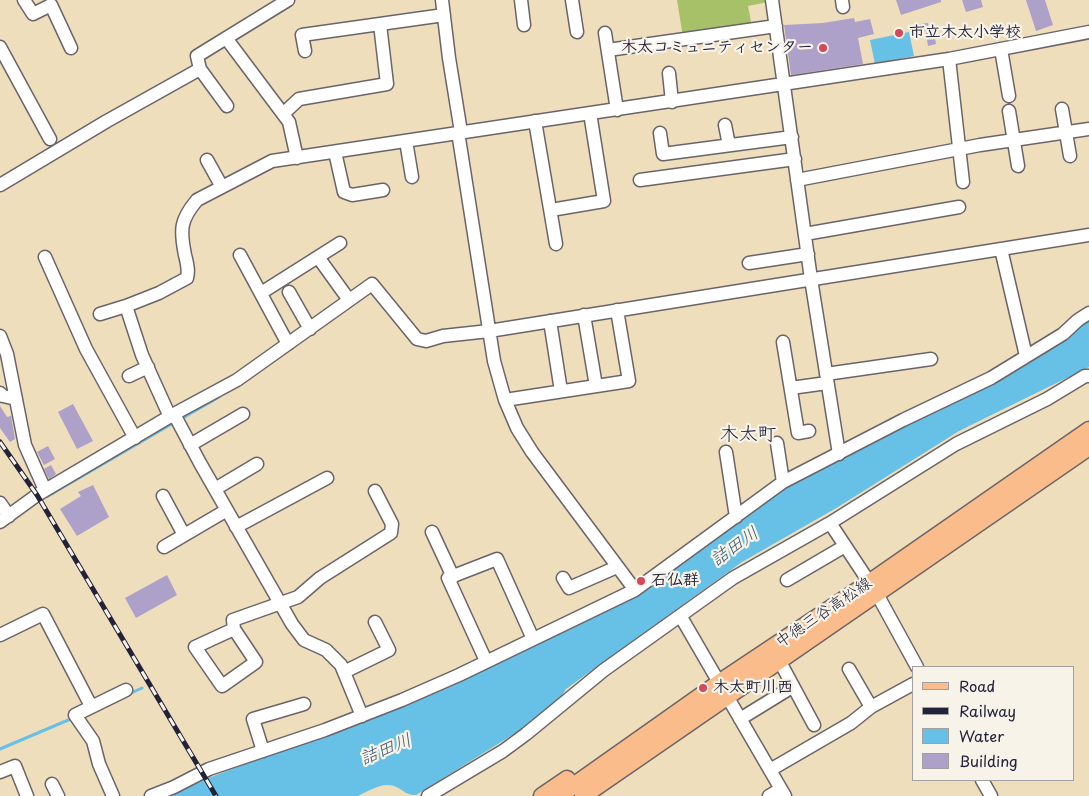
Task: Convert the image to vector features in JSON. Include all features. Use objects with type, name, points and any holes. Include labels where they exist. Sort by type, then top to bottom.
[{"type":"main road","name":"中徳三谷高松線","points":[[583,796],[660,743],[723,689],[779,660],[873,588],[1089,430]]},
{"type":"main road","name":"中徳三谷高松線","points":[[560,796],[644,737],[723,689],[873,588],[1089,447]]},
{"type":"main road","points":[[542,796],[618,746],[644,737]]},
{"type":"main road","points":[[602,796],[618,786],[660,743]]},
{"type":"street","points":[[24,0],[33,14],[52,5],[71,48]]},
{"type":"street","points":[[227,106],[200,68],[197,56],[288,0]]},
{"type":"street","points":[[442,0],[488,331],[505,400],[517,428],[532,452],[635,590]]},
{"type":"street","points":[[520,0],[524,25]]},
{"type":"street","points":[[572,0],[577,32]]},
{"type":"street","points":[[772,0],[811,279],[839,454]]},
{"type":"street","points":[[305,51],[302,35],[444,15]]},
{"type":"street","points":[[283,114],[299,99],[387,84],[380,24]]},
{"type":"street","points":[[608,50],[776,26]]},
{"type":"street","points":[[605,32],[617,110]]},
{"type":"street","points":[[100,314],[159,293],[187,278],[189,272],[182,242],[183,219],[197,200],[272,161],[949,59],[1089,32]]},
{"type":"street","points":[[226,38],[289,122],[297,158]]},
{"type":"street","points":[[0,47],[50,140]]},
{"type":"street","points":[[1001,49],[1009,96]]},
{"type":"street","points":[[949,59],[963,182]]},
{"type":"street","points":[[0,185],[200,68]]},
{"type":"street","points":[[669,73],[672,102]]},
{"type":"street","points":[[1062,109],[1070,156]]},
{"type":"street","points":[[1009,111],[1018,166]]},
{"type":"street","points":[[550,210],[604,201],[590,113]]},
{"type":"street","points":[[535,121],[556,244]]},
{"type":"street","points":[[725,125],[728,145]]},
{"type":"street","points":[[797,180],[1014,140],[1089,129]]},
{"type":"street","points":[[660,133],[664,154],[792,137]]},
{"type":"street","points":[[406,140],[412,177]]},
{"type":"street","points":[[335,152],[344,192],[352,195],[383,190]]},
{"type":"street","points":[[640,180],[794,159]]},
{"type":"street","points":[[206,160],[222,187]]},
{"type":"street","points":[[805,234],[959,208]]},
{"type":"street","points":[[0,503],[5,519],[45,490],[172,415],[237,380],[372,284],[417,339],[426,341],[443,336],[488,331],[1089,235]]},
{"type":"street","points":[[261,293],[340,243]]},
{"type":"street","points":[[1001,249],[1026,356]]},
{"type":"street","points":[[749,263],[808,254]]},
{"type":"street","points":[[240,255],[288,344]]},
{"type":"street","points":[[45,256],[86,349],[135,438]]},
{"type":"street","points":[[318,257],[349,300]]},
{"type":"street","points":[[289,292],[310,329]]},
{"type":"street","points":[[126,306],[148,367],[172,415],[236,527],[292,624],[304,640],[326,650],[341,665],[362,716]]},
{"type":"street","points":[[505,400],[629,381],[617,310]]},
{"type":"street","points":[[151,796],[174,787],[209,769],[362,716],[402,700],[635,590],[783,482],[903,420],[991,378],[1063,334],[1089,313]]},
{"type":"street","points":[[584,315],[596,386]]},
{"type":"street","points":[[550,321],[561,392]]},
{"type":"street","points":[[0,336],[7,354],[25,445],[45,490]]},
{"type":"street","points":[[783,342],[798,432],[810,431]]},
{"type":"street","points":[[791,388],[827,378],[931,359]]},
{"type":"street","points":[[129,376],[148,367]]},
{"type":"street","points":[[428,796],[504,751],[543,722],[604,670],[733,578],[830,523],[956,444],[1046,399],[1085,376],[1089,376]]},
{"type":"street","points":[[0,393],[2,396],[16,399]]},
{"type":"street","points":[[190,445],[243,414]]},
{"type":"street","points":[[777,443],[783,482]]},
{"type":"street","points":[[726,452],[736,517]]},
{"type":"street","points":[[215,489],[258,464]]},
{"type":"street","points":[[236,527],[327,478]]},
{"type":"street","points":[[234,629],[195,647],[222,686],[256,662],[234,629],[233,620],[298,597],[320,578],[391,533],[392,524],[375,491]]},
{"type":"street","points":[[164,496],[184,536]]},
{"type":"street","points":[[164,547],[227,510]]},
{"type":"street","points":[[830,523],[873,588],[916,666]]},
{"type":"street","points":[[432,532],[453,577]]},
{"type":"street","points":[[787,580],[845,546]]},
{"type":"street","points":[[486,662],[448,578],[497,559],[533,639]]},
{"type":"street","points":[[568,587],[617,567]]},
{"type":"street","points":[[0,636],[43,614],[91,706]]},
{"type":"street","points":[[681,616],[783,793],[769,796]]},
{"type":"street","points":[[344,672],[389,650],[375,622]]},
{"type":"street","points":[[779,660],[814,725]]},
{"type":"street","points":[[849,669],[871,708]]},
{"type":"street","points":[[770,770],[912,685]]},
{"type":"street","points":[[740,719],[792,687]]},
{"type":"street","points":[[113,796],[93,741],[76,717],[91,706],[126,690]]},
{"type":"street","points":[[263,751],[253,719],[304,704]]},
{"type":"street","points":[[0,772],[15,766],[27,796]]},
{"type":"street","points":[[983,781],[991,796]]},
{"type":"green space","points":[[677,0],[767,0],[768,2],[748,6],[752,27],[683,37]]},
{"type":"water","points":[[909,32],[914,56],[875,64],[870,40]]},
{"type":"water","name":"詰田川","points":[[1089,318],[1089,367],[959,431],[838,507],[742,562],[566,689],[554,709],[416,795],[394,786],[384,785],[358,796],[162,796],[406,702],[643,590],[785,486]]},
{"type":"building","points":[[896,0],[941,0],[941,2],[901,15]]},
{"type":"building","points":[[962,0],[981,0],[983,7],[966,12]]},
{"type":"building","points":[[1026,0],[1045,0],[1053,25],[1036,31]]},
{"type":"building","name":"木太コミュニティセンター","points":[[854,18],[855,22],[870,19],[874,34],[858,38],[863,64],[791,75],[784,25],[823,23]]},
{"type":"building","points":[[928,23],[929,30],[916,33],[914,25]]},
{"type":"building","points":[[934,32],[936,44],[928,46],[926,33]]},
{"type":"building","points":[[73,404],[93,441],[77,449],[58,412]]},
{"type":"building","points":[[0,406],[7,417],[11,416],[15,439],[10,442],[0,428]]},
{"type":"building","points":[[48,446],[55,459],[44,465],[37,452]]},
{"type":"building","points":[[51,465],[56,474],[49,479],[44,469]]},
{"type":"building","points":[[93,485],[109,517],[77,536],[60,509],[81,496],[78,492]]},
{"type":"building","points":[[167,575],[177,595],[136,618],[125,598]]},
{"type":"waterway","points":[[181,419],[219,397]]},
{"type":"waterway","points":[[48,496],[175,422]]},
{"type":"waterway","points":[[129,694],[142,688]]},
{"type":"waterway","points":[[0,749],[73,718]]},
{"type":"railway","points":[[0,442],[37,495],[216,796]]},
{"type":"place","name":"市立木太小学校","points":[[899,33]]},
{"type":"place","name":"木太コミュニティセンター","points":[[823,48]]},
{"type":"place","name":"石仏群","points":[[641,581]]},
{"type":"place","name":"木太町川西","points":[[703,688]]},
{"type":"district","name":"木太町","points":[[748,435]]}]
